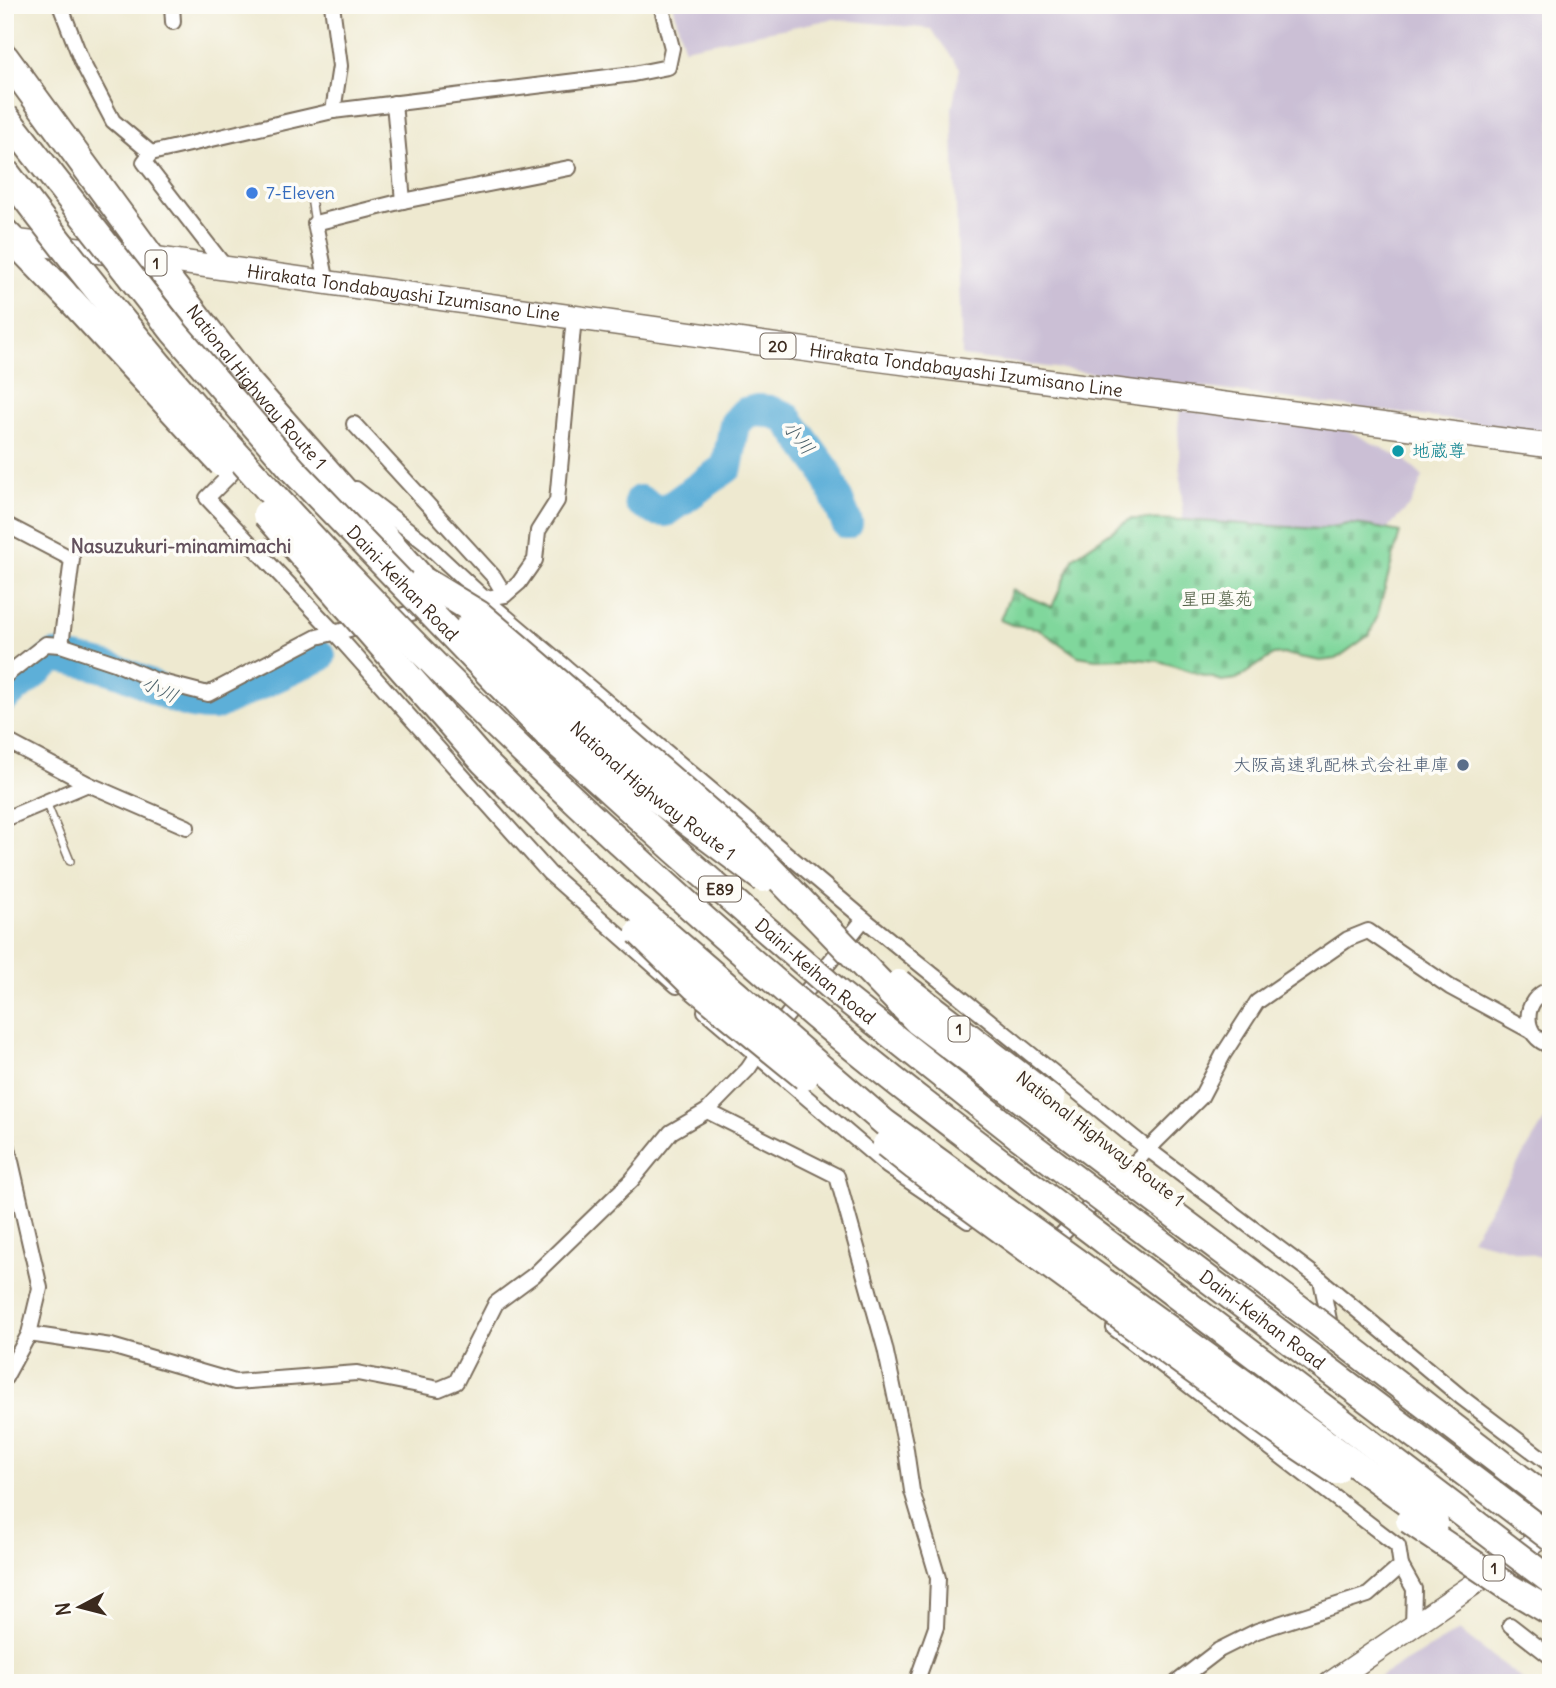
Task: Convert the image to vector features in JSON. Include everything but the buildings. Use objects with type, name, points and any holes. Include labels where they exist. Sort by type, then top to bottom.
[{"type":"highway","name":"National Highway Route 1","points":[[5,57],[152,258],[249,383],[423,580],[515,672],[637,784],[1066,1111],[1329,1320],[1504,1467],[1551,1510]]},
{"type":"highway","name":"Daini-Keihan Road","points":[[5,116],[174,332],[294,471],[547,734],[841,995],[1039,1152],[1551,1538]]},
{"type":"highway","name":"Daini-Keihan Road","points":[[5,171],[147,351],[270,492],[419,650],[528,758],[644,865],[818,1018],[1031,1185],[1551,1581]]},
{"type":"highway","name":"1","points":[[8,238],[71,300],[231,474],[483,761],[595,872],[885,1123],[1434,1522],[1551,1614]]},
{"type":"highway","points":[[423,580],[479,614],[747,845],[917,1021],[1551,1502]]},
{"type":"highway","points":[[483,761],[523,819],[695,987],[915,1167],[1288,1439],[1551,1614]]},
{"type":"main road","name":"Hirakata Tondabayashi Izumisano Line","points":[[8,238],[851,356],[1551,446]]},
{"type":"street","points":[[60,5],[82,62],[113,121],[151,153]]},
{"type":"street","points":[[172,5],[173,22]]},
{"type":"street","points":[[332,5],[341,66],[333,111]]},
{"type":"street","points":[[226,268],[144,162],[151,153],[333,111],[633,74],[668,66],[673,48],[661,5]]},
{"type":"street","points":[[394,103],[403,201]]},
{"type":"street","points":[[327,282],[315,223],[403,201],[569,168]]},
{"type":"street","points":[[5,676],[46,644],[61,645],[115,663],[154,680],[208,694],[317,636],[453,602],[505,595],[519,583],[535,560],[538,531],[557,501],[574,317]]},
{"type":"street","points":[[354,424],[494,577],[505,595]]},
{"type":"street","points":[[319,460],[424,542],[485,599],[864,919],[1149,1150],[1321,1280],[1461,1397],[1546,1462]]},
{"type":"street","points":[[231,474],[207,498],[335,633],[549,873],[756,1056],[887,1166],[1031,1264],[1398,1546],[1401,1566],[1414,1589],[1413,1627]]},
{"type":"street","points":[[5,524],[72,559],[61,645]]},
{"type":"street","points":[[5,740],[88,784],[187,827]]},
{"type":"street","points":[[5,819],[88,784]]},
{"type":"street","points":[[29,1334],[111,1346],[235,1382],[356,1373],[439,1389],[456,1382],[496,1303],[534,1275],[621,1191],[671,1132],[707,1111],[748,1069],[864,919]]},
{"type":"street","points":[[1031,1264],[1201,1097],[1223,1055],[1257,1002],[1348,939],[1368,931],[1450,987],[1531,1031],[1536,1038],[1551,1046]]},
{"type":"street","points":[[1531,1031],[1528,1011],[1532,1002],[1538,995],[1551,989]]},
{"type":"street","points":[[707,1111],[837,1176],[885,1348],[912,1491],[938,1578],[936,1627],[916,1683]]},
{"type":"street","points":[[5,1135],[40,1288],[29,1334],[5,1378]]},
{"type":"street","points":[[1321,1280],[1329,1320]]},
{"type":"street","points":[[1330,1683],[1551,1531]]},
{"type":"street","points":[[1176,1683],[1219,1650],[1257,1631],[1368,1595],[1401,1566]]},
{"type":"street","points":[[1510,1625],[1551,1657]]},
{"type":"lane","points":[[311,198],[315,223]]},
{"type":"lane","points":[[46,802],[70,861]]},
{"type":"shaded area","points":[[673,5],[1551,5],[1551,433],[962,356],[952,108],[960,68],[931,29],[833,19],[684,48]]},
{"type":"shaded area","points":[[1180,410],[1347,430],[1405,460],[1423,477],[1411,504],[1387,529],[1349,524],[1318,529],[1183,520],[1178,428]]},
{"type":"shaded area","points":[[1551,1110],[1551,1267],[1541,1261],[1541,1257],[1471,1239]]},
{"type":"shaded area","points":[[1459,1631],[1527,1683],[1369,1683]]},
{"type":"green space","name":"星田墓苑","points":[[1130,519],[1318,529],[1349,524],[1400,532],[1377,617],[1369,635],[1336,659],[1320,661],[1285,654],[1273,655],[1237,679],[1222,681],[1159,661],[1078,656],[1037,628],[1012,625],[1000,620],[1012,590],[1052,607],[1074,557]]},
{"type":"waterway","name":"小川","points":[[640,501],[655,510],[666,511],[727,467],[735,424],[745,413],[769,411],[786,417],[825,470],[847,523]]},
{"type":"waterway","name":"小川","points":[[5,697],[55,656],[120,672],[190,703],[214,705],[320,656]]},
{"type":"place","name":"7-Eleven","points":[[252,193]]},
{"type":"place","name":"地蔵尊","points":[[1398,451]]},
{"type":"place","name":"大阪高速乳配株式会社車庫","points":[[1463,765]]},
{"type":"district","name":"Nasuzukuri-minamimachi","points":[[181,546]]}]
